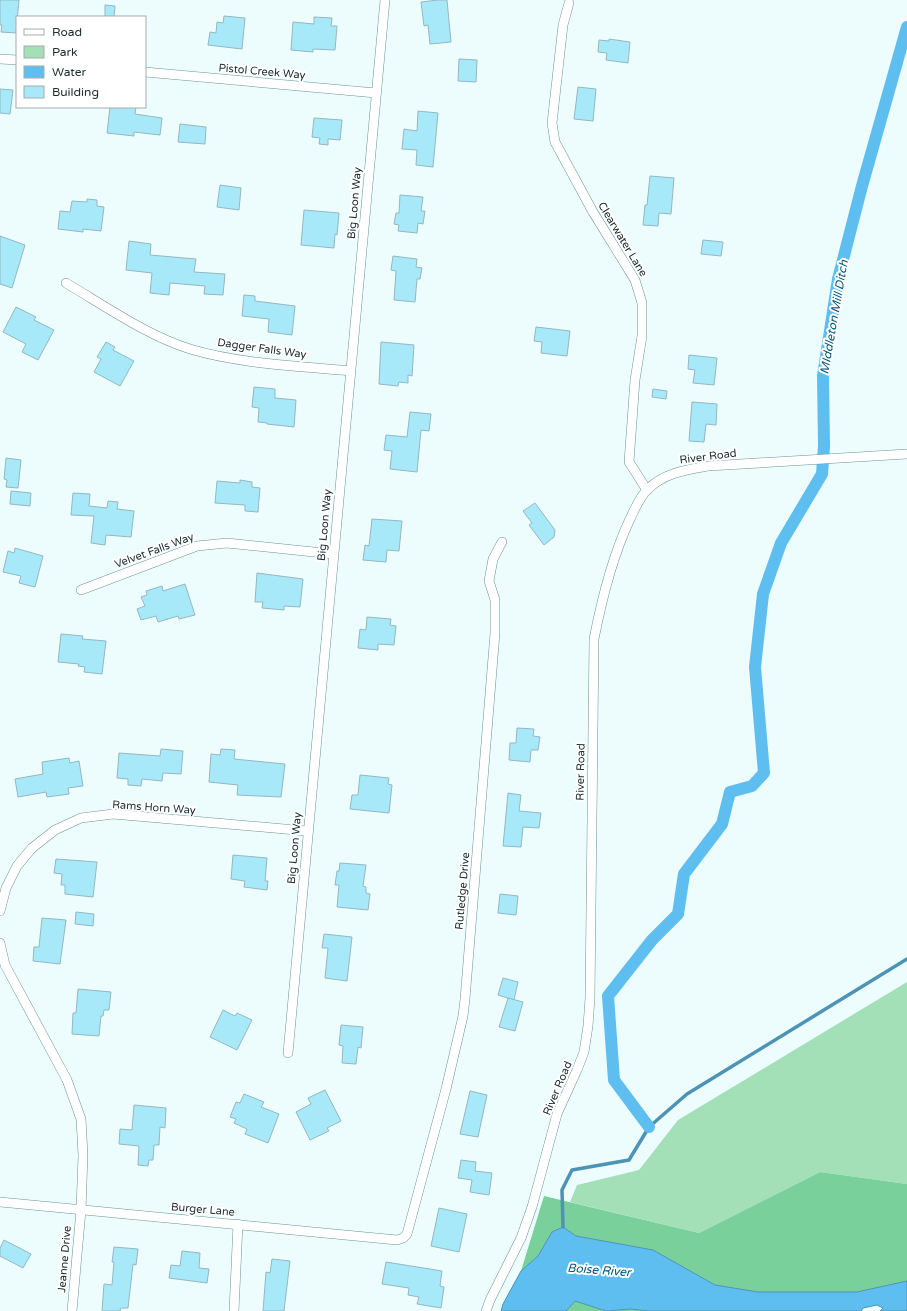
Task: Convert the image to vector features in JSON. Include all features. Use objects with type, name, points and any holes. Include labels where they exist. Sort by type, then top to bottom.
[{"type":"street","name":"Big Loon Way","points":[[288,1053],[385,0]]},
{"type":"street","name":"Clearwater Lane","points":[[569,3],[564,25],[552,123],[555,142],[593,212],[635,280],[642,303],[642,336],[636,380],[629,462],[647,490]]},
{"type":"street","points":[[0,59],[16,60]]},
{"type":"street","name":"Pistol Creek Way","points":[[146,72],[376,93]]},
{"type":"street","name":"Dagger Falls Way","points":[[66,283],[154,334],[190,349],[230,358],[350,371]]},
{"type":"street","name":"River Road","points":[[486,1311],[521,1238],[532,1207],[557,1114],[584,1052],[590,998],[594,639],[602,600],[624,533],[638,502],[647,490],[660,480],[680,470],[708,466],[907,454]]},
{"type":"street","name":"Rutledge Drive","points":[[403,1238],[408,1234],[412,1220],[446,1089],[463,1016],[484,782],[495,633],[495,600],[489,581],[493,558],[502,542]]},
{"type":"street","name":"Velvet Falls Way","points":[[81,590],[198,546],[227,543],[334,554]]},
{"type":"street","name":"Rams Horn Way","points":[[0,911],[6,888],[17,866],[32,848],[55,830],[81,818],[113,814],[308,831]]},
{"type":"street","points":[[0,943],[5,965],[67,1080],[81,1120],[83,1154],[81,1210]]},
{"type":"street","name":"Burger Lane","points":[[0,1202],[397,1240],[403,1238]]},
{"type":"street","name":"Jeanne Drive","points":[[72,1311],[81,1210]]},
{"type":"street","points":[[234,1311],[238,1224]]},
{"type":"green space","points":[[907,982],[907,1184],[820,1172],[699,1233],[570,1202],[577,1185],[639,1170],[678,1120]]},
{"type":"green space","points":[[820,1172],[907,1184],[907,1281],[857,1292],[758,1292],[715,1285],[653,1250],[576,1236],[563,1227],[552,1232],[538,1256],[521,1271],[544,1196],[699,1233]]},
{"type":"green space","points":[[575,1301],[606,1311],[566,1311]]},
{"type":"green space","points":[[630,1309],[650,1311],[606,1311]]},
{"type":"water","name":"Boise River","points":[[563,1227],[576,1236],[653,1250],[715,1285],[758,1292],[857,1292],[907,1281],[907,1311],[880,1311],[883,1308],[877,1305],[863,1308],[861,1311],[650,1311],[630,1309],[606,1311],[575,1301],[566,1311],[501,1311],[503,1304],[521,1271],[538,1256],[552,1232]]},
{"type":"building","points":[[0,0],[19,0],[18,16],[16,16],[16,33],[1,32],[2,25],[0,25]]},
{"type":"building","points":[[447,0],[451,42],[430,44],[428,25],[424,26],[421,2]]},
{"type":"building","points":[[105,5],[115,6],[114,16],[105,16]]},
{"type":"building","points":[[224,16],[245,18],[242,49],[208,45],[210,32],[216,33],[217,22],[223,23]]},
{"type":"building","points":[[314,17],[332,18],[331,26],[337,26],[335,50],[313,49],[313,52],[291,50],[293,22],[314,24]]},
{"type":"building","points":[[609,39],[630,42],[628,63],[606,60],[607,53],[598,52],[599,40],[609,41]]},
{"type":"building","points":[[459,59],[477,60],[476,82],[458,81]]},
{"type":"building","points":[[578,87],[596,89],[593,121],[574,119]]},
{"type":"building","points":[[0,89],[13,90],[10,114],[0,113]]},
{"type":"building","points":[[110,108],[136,108],[135,114],[162,118],[160,135],[134,132],[134,136],[107,133]]},
{"type":"building","points":[[418,111],[438,113],[433,167],[416,165],[417,150],[402,149],[404,129],[417,131]]},
{"type":"building","points":[[314,118],[342,120],[340,140],[328,139],[328,145],[319,144],[320,138],[312,137]]},
{"type":"building","points":[[180,124],[206,127],[205,144],[178,142]]},
{"type":"building","points":[[650,176],[674,178],[671,214],[659,213],[658,226],[643,225]]},
{"type":"building","points":[[220,185],[241,188],[239,210],[217,207]]},
{"type":"building","points":[[400,195],[423,197],[421,211],[425,211],[423,224],[418,223],[417,233],[398,231],[399,225],[394,224],[396,213],[399,213]]},
{"type":"building","points":[[87,199],[97,200],[97,206],[104,207],[101,231],[83,229],[83,232],[58,229],[60,211],[70,212],[72,201],[87,202]]},
{"type":"building","points":[[304,210],[339,213],[334,248],[301,245]]},
{"type":"building","points":[[0,236],[25,245],[12,288],[0,284]]},
{"type":"building","points":[[703,240],[723,242],[721,256],[701,254]]},
{"type":"building","points":[[129,241],[151,244],[150,255],[196,259],[194,272],[225,274],[223,295],[204,294],[205,286],[170,283],[169,295],[150,293],[152,273],[126,270]]},
{"type":"building","points":[[393,256],[417,259],[416,267],[422,268],[420,279],[417,279],[415,302],[394,300],[396,271],[391,270]]},
{"type":"building","points":[[244,295],[255,296],[255,301],[295,306],[292,335],[268,332],[269,319],[242,316]]},
{"type":"building","points":[[16,307],[36,317],[34,320],[54,330],[38,360],[22,352],[26,344],[3,332]]},
{"type":"building","points":[[536,327],[570,331],[567,356],[541,353],[542,342],[534,341]]},
{"type":"building","points":[[106,342],[115,347],[113,350],[134,361],[120,386],[94,372],[101,359],[97,357]]},
{"type":"building","points":[[381,342],[414,345],[412,376],[408,375],[408,383],[399,382],[398,386],[379,384]]},
{"type":"building","points":[[689,355],[717,358],[714,385],[693,383],[695,370],[688,369]]},
{"type":"building","points":[[254,387],[275,389],[275,398],[296,400],[294,427],[258,422],[259,408],[252,407]]},
{"type":"building","points":[[653,389],[667,391],[666,399],[652,397]]},
{"type":"building","points":[[692,402],[717,404],[716,425],[706,424],[704,442],[689,441]]},
{"type":"building","points":[[410,412],[431,414],[429,431],[421,430],[417,472],[390,469],[392,451],[384,450],[386,435],[407,437]]},
{"type":"building","points":[[6,458],[21,460],[18,488],[6,487],[7,480],[4,479]]},
{"type":"building","points":[[240,480],[252,482],[252,487],[260,488],[258,512],[245,511],[245,505],[215,503],[217,481],[240,483]]},
{"type":"building","points":[[11,491],[31,493],[30,506],[10,504]]},
{"type":"building","points":[[73,493],[90,494],[89,506],[107,508],[108,501],[118,502],[117,509],[134,511],[131,537],[106,535],[105,545],[91,543],[94,516],[71,515]]},
{"type":"building","points":[[535,503],[555,530],[554,537],[544,545],[529,525],[532,523],[523,511]]},
{"type":"building","points":[[372,519],[402,521],[399,551],[387,550],[386,562],[363,560],[365,545],[369,546]]},
{"type":"building","points":[[15,548],[43,556],[35,587],[19,583],[21,576],[3,572],[8,551],[14,553]]},
{"type":"building","points":[[257,573],[303,579],[300,607],[284,606],[284,610],[262,608],[263,602],[255,602]]},
{"type":"building","points":[[185,584],[195,615],[179,619],[178,616],[158,622],[156,616],[141,620],[137,609],[145,606],[141,597],[147,595],[146,591],[162,586],[163,591]]},
{"type":"building","points":[[367,617],[391,619],[390,625],[396,626],[394,645],[378,644],[378,650],[358,648],[360,629],[366,630]]},
{"type":"building","points":[[61,634],[83,636],[82,639],[106,641],[102,674],[84,672],[85,667],[78,666],[79,664],[58,662]]},
{"type":"building","points":[[517,728],[534,729],[533,736],[540,737],[538,750],[531,750],[530,762],[509,760],[510,743],[516,743]]},
{"type":"building","points":[[161,749],[183,751],[181,774],[163,773],[162,781],[142,779],[141,786],[128,785],[128,779],[117,778],[119,753],[160,756]]},
{"type":"building","points":[[221,749],[235,750],[234,759],[285,764],[281,797],[237,795],[238,785],[209,782],[211,754],[220,755]]},
{"type":"building","points":[[69,758],[70,763],[79,761],[83,786],[68,788],[69,794],[47,797],[46,792],[18,797],[15,779],[43,774],[42,762]]},
{"type":"building","points":[[360,775],[389,778],[388,784],[392,785],[389,813],[350,809],[352,795],[358,795]]},
{"type":"building","points":[[508,793],[521,795],[519,811],[541,813],[539,828],[523,827],[521,847],[503,846]]},
{"type":"building","points":[[233,855],[267,858],[265,881],[268,881],[267,890],[244,887],[245,881],[231,879]]},
{"type":"building","points":[[56,859],[97,862],[93,897],[65,894],[65,885],[61,885],[62,874],[54,873]]},
{"type":"building","points":[[340,863],[366,865],[363,886],[366,887],[366,893],[370,894],[368,910],[337,907],[339,885],[335,885]]},
{"type":"building","points":[[500,894],[518,896],[516,915],[498,913]]},
{"type":"building","points":[[76,912],[94,914],[93,926],[75,924]]},
{"type":"building","points":[[42,918],[66,920],[60,964],[33,961],[34,947],[39,947]]},
{"type":"building","points":[[324,934],[352,937],[347,981],[325,978],[328,948],[322,948]]},
{"type":"building","points":[[503,978],[518,982],[514,1000],[498,995]]},
{"type":"building","points":[[78,989],[111,992],[109,1010],[104,1010],[103,1016],[101,1016],[99,1036],[72,1034],[73,1013],[76,1013]]},
{"type":"building","points":[[508,998],[523,1002],[515,1031],[499,1027]]},
{"type":"building","points":[[223,1010],[235,1016],[237,1013],[252,1020],[237,1050],[210,1037]]},
{"type":"building","points":[[341,1025],[363,1027],[361,1048],[358,1047],[356,1064],[342,1063],[343,1046],[339,1045]]},
{"type":"building","points":[[325,1090],[341,1121],[327,1128],[329,1131],[310,1140],[296,1112],[311,1104],[308,1098]]},
{"type":"building","points":[[470,1091],[487,1095],[478,1137],[460,1134]]},
{"type":"building","points":[[244,1094],[264,1102],[261,1107],[279,1114],[268,1143],[245,1134],[247,1129],[234,1123],[236,1119],[230,1117],[236,1102],[240,1103]]},
{"type":"building","points":[[134,1105],[166,1108],[165,1128],[160,1127],[159,1145],[154,1145],[153,1160],[149,1160],[148,1166],[138,1165],[139,1146],[119,1144],[120,1129],[132,1130]]},
{"type":"building","points":[[461,1160],[476,1162],[475,1171],[492,1173],[489,1195],[470,1192],[472,1180],[458,1178]]},
{"type":"building","points":[[439,1208],[467,1214],[459,1252],[431,1246]]},
{"type":"building","points":[[4,1240],[31,1254],[23,1268],[0,1256],[0,1248]]},
{"type":"building","points":[[114,1247],[138,1249],[136,1265],[133,1264],[128,1308],[121,1308],[120,1311],[102,1311],[104,1284],[112,1285],[114,1262],[112,1262]]},
{"type":"building","points":[[182,1251],[200,1253],[199,1268],[209,1269],[207,1283],[169,1278],[171,1265],[180,1266]]},
{"type":"building","points":[[272,1259],[290,1261],[284,1311],[263,1311],[266,1272],[270,1273]]},
{"type":"building","points":[[386,1262],[442,1271],[440,1286],[444,1287],[441,1308],[417,1304],[419,1297],[408,1295],[409,1288],[382,1284]]},
{"type":"waterway","name":"MIddleton Mill Ditch","points":[[649,1127],[614,1080],[608,996],[652,940],[678,914],[684,874],[722,824],[730,792],[752,786],[764,773],[755,667],[763,594],[781,543],[822,474],[824,446],[823,376],[838,279],[862,186],[907,27]]},
{"type":"waterway","points":[[563,1227],[562,1190],[572,1170],[629,1160],[649,1127],[687,1094],[907,959]]}]
